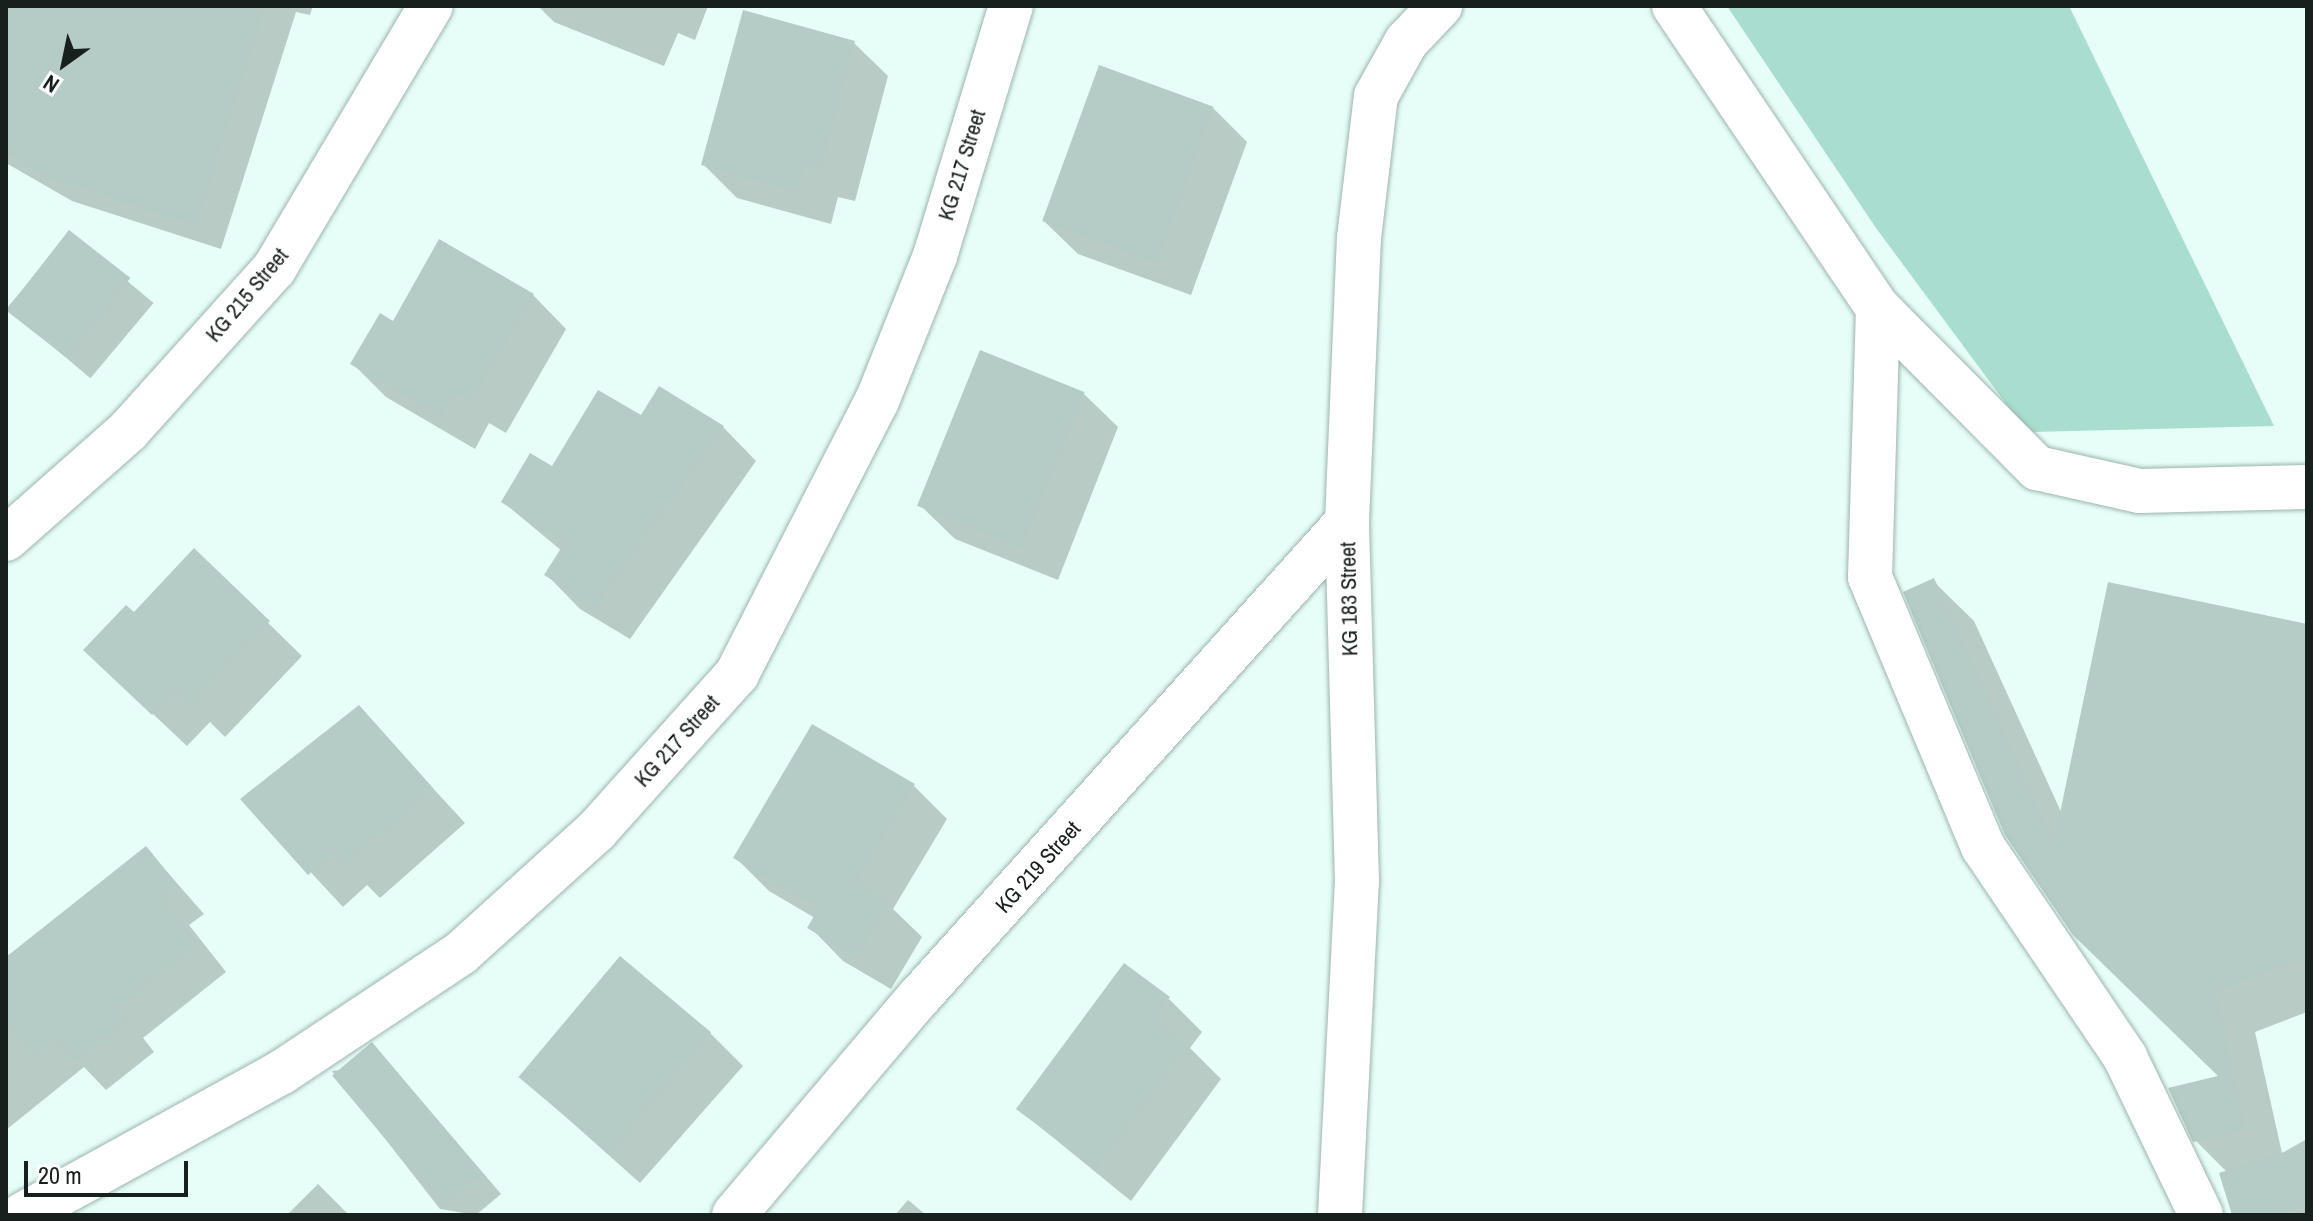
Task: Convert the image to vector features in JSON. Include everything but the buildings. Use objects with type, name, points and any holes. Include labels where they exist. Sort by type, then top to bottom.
[{"type":"street","name":"KG 215 Street","points":[[6,539],[128,431],[274,269],[431,6]]},
{"type":"street","name":"KG 217 Street","points":[[22,1215],[282,1072],[461,953],[597,830],[737,674],[877,401],[935,256],[1011,6]]},
{"type":"street","name":"KG 183 Street","points":[[1340,1215],[1357,882],[1347,522],[1359,238],[1376,96],[1406,42],[1440,6]]},
{"type":"street","points":[[1674,6],[1878,308],[2037,468],[2139,491],[2307,487]]},
{"type":"street","points":[[1878,308],[1870,577],[1983,847],[2125,1057],[2201,1215]]},
{"type":"street","name":"KG 219 Street","points":[[734,1215],[920,996],[1347,522]]},
{"type":"green space","points":[[1727,6],[2069,6],[2274,426],[2027,432],[1876,228]]}]
